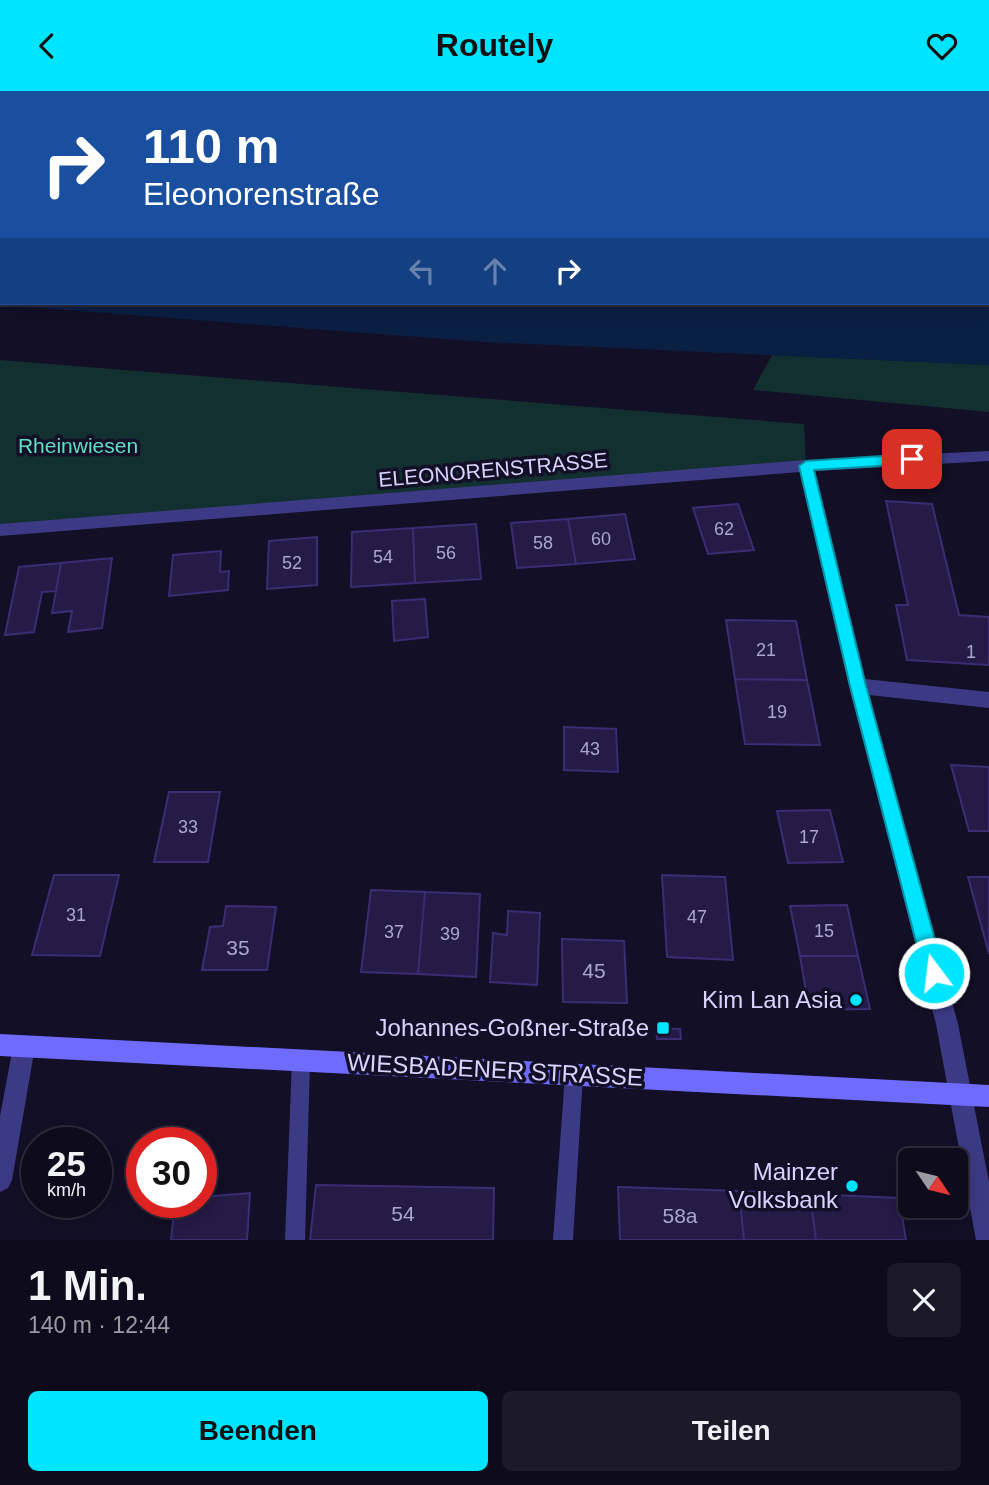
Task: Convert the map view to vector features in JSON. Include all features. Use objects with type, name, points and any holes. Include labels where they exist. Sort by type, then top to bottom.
[{"type":"main road","name":"WIESBADENER STRASSE","points":[[0,1045],[989,1095]]},
{"type":"street","name":"ELEONORENSTRASSE","points":[[0,530],[806,466],[989,456]]},
{"type":"street","points":[[806,466],[858,686],[947,1024],[988,1240]]},
{"type":"street","points":[[858,686],[989,700]]},
{"type":"street","points":[[0,1180],[24,1047]]},
{"type":"lane","points":[[295,1240],[301,1061]]},
{"type":"lane","points":[[563,1240],[574,1075]]},
{"type":"green space","points":[[772,355],[989,365],[989,412],[753,390]]},
{"type":"green space","name":"Rheinwiesen","points":[[0,360],[804,424],[806,466],[0,530]]},
{"type":"water","points":[[0,305],[989,305],[989,365],[485,342]]},
{"type":"building","points":[[886,501],[932,504],[959,615],[989,617],[989,665],[907,660],[896,605],[908,605]]},
{"type":"building","points":[[738,504],[754,550],[708,554],[693,508]]},
{"type":"building","points":[[625,514],[635,559],[576,564],[568,519]]},
{"type":"building","points":[[568,519],[576,564],[517,568],[511,523]]},
{"type":"building","points":[[476,524],[481,579],[415,583],[413,528]]},
{"type":"building","points":[[413,528],[415,583],[351,587],[352,532]]},
{"type":"building","points":[[317,537],[317,585],[267,589],[269,541]]},
{"type":"building","points":[[221,551],[220,572],[229,571],[228,590],[169,596],[173,555]]},
{"type":"building","points":[[112,558],[102,628],[68,632],[72,611],[52,613],[61,563]]},
{"type":"building","points":[[61,563],[56,591],[42,592],[34,632],[5,635],[19,567]]},
{"type":"building","points":[[425,599],[428,637],[394,641],[392,601]]},
{"type":"building","points":[[726,620],[796,621],[807,680],[735,679]]},
{"type":"building","points":[[735,679],[807,680],[820,745],[745,744]]},
{"type":"building","points":[[564,727],[616,729],[618,772],[564,770]]},
{"type":"building","points":[[951,765],[989,767],[989,831],[969,831]]},
{"type":"building","points":[[169,792],[220,792],[208,862],[154,862]]},
{"type":"building","points":[[830,810],[843,862],[788,863],[777,811]]},
{"type":"building","points":[[54,875],[119,875],[100,956],[32,955]]},
{"type":"building","points":[[662,875],[725,877],[733,960],[667,957]]},
{"type":"building","points":[[968,877],[989,877],[989,954]]},
{"type":"building","points":[[371,890],[425,892],[418,974],[361,972]]},
{"type":"building","points":[[425,892],[480,894],[476,977],[418,974]]},
{"type":"building","points":[[847,905],[858,956],[800,956],[790,906]]},
{"type":"building","points":[[226,906],[276,907],[267,970],[202,970],[210,927],[223,926]]},
{"type":"building","points":[[508,911],[540,913],[537,985],[490,982],[493,933],[507,935]]},
{"type":"building","points":[[562,939],[624,941],[627,1003],[563,1002]]},
{"type":"building","points":[[800,956],[858,956],[870,1009],[809,1010]]},
{"type":"building","points":[[656,1028],[680,1029],[681,1039],[657,1039]]},
{"type":"building","points":[[316,1185],[494,1188],[493,1240],[310,1240]]},
{"type":"building","points":[[618,1187],[739,1191],[744,1240],[620,1240]]},
{"type":"building","points":[[739,1191],[810,1194],[816,1240],[744,1240]]},
{"type":"building","points":[[250,1193],[247,1240],[171,1240],[173,1218],[217,1218],[217,1196]]},
{"type":"building","points":[[810,1194],[898,1198],[898,1218],[902,1218],[906,1240],[816,1240]]},
{"type":"place","name":"Kim Lan Asia","points":[[856,1000]]},
{"type":"place","name":"Johannes-Goßner-Straße","points":[[663,1028]]},
{"type":"place","name":"Mainzer Volksbank","points":[[852,1186]]},
{"type":"route","points":[[912,459],[806,466],[858,686],[934,973]]}]
